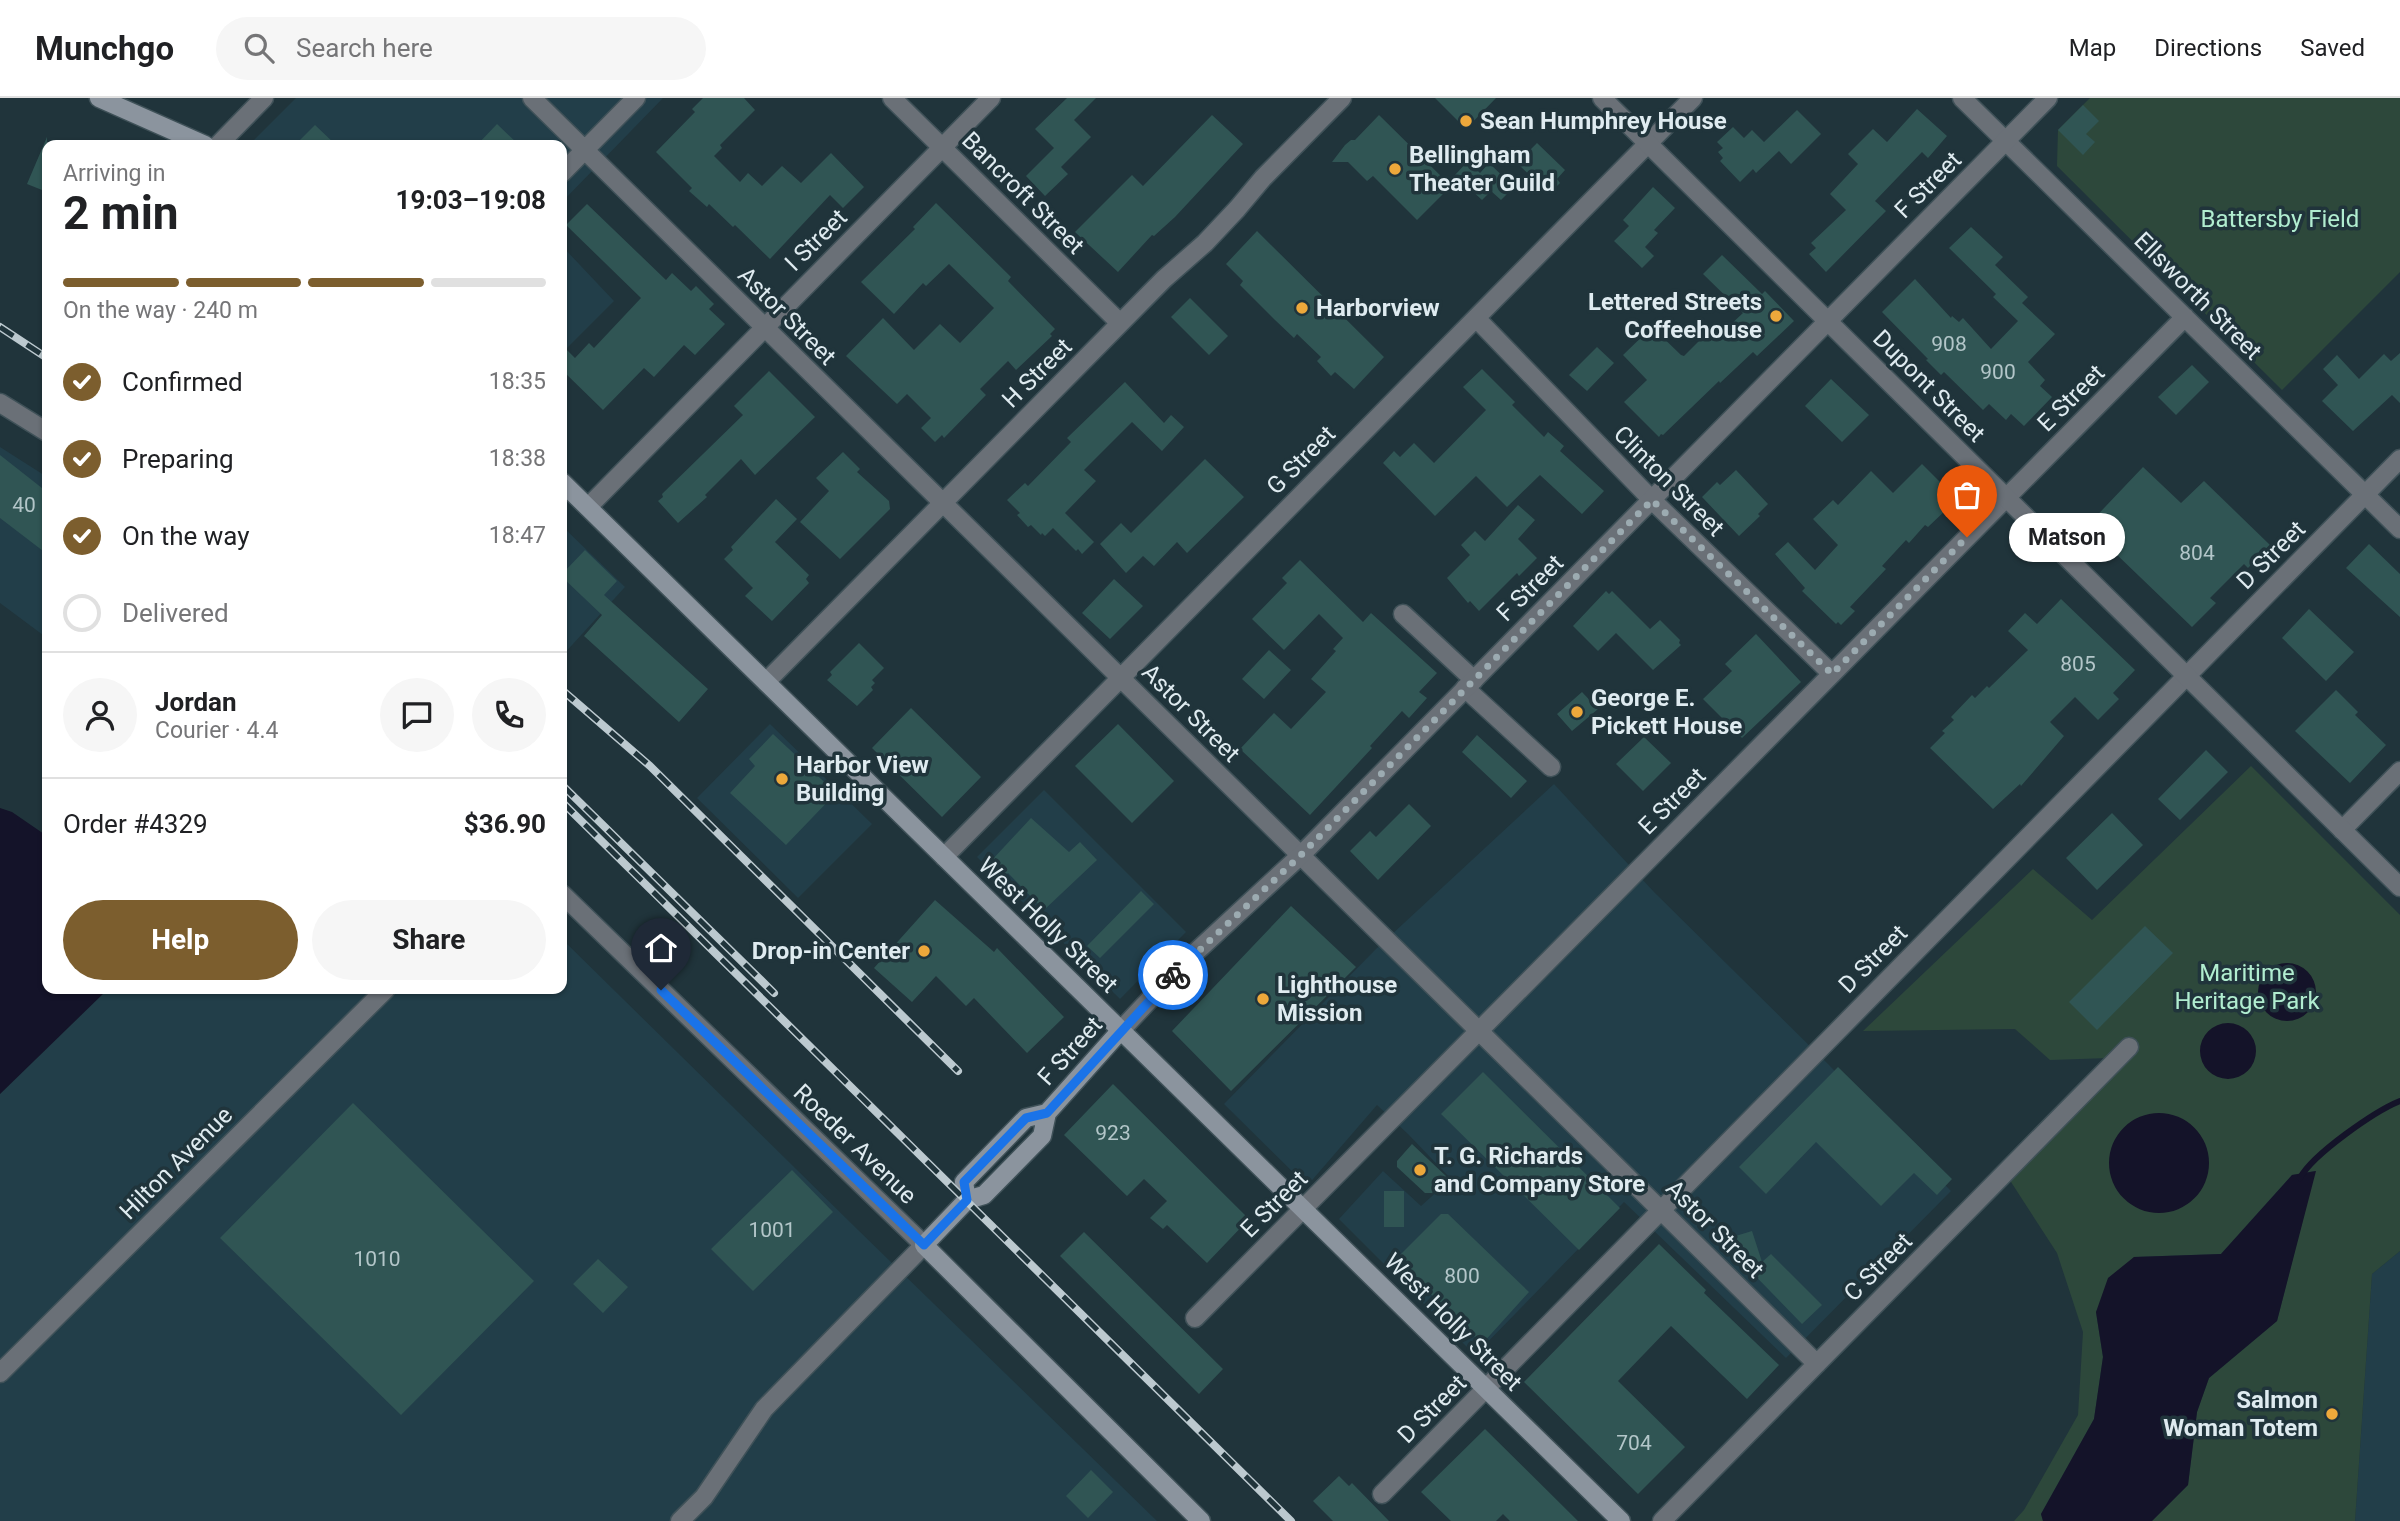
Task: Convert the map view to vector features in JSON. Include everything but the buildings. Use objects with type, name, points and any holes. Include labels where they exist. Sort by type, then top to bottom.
[{"type":"main road","points":[[99,98],[124,103],[195,140]]},
{"type":"main road","name":"West Holly Street","points":[[567,487],[1621,1521]]},
{"type":"main road","name":"F Street","points":[[924,1245],[967,1200],[964,1182],[1026,1118],[1047,1113],[1121,1030]]},
{"type":"main road","name":"Roeder Avenue","points":[[924,1245],[1201,1521]]},
{"type":"street","points":[[223,140],[264,98]]},
{"type":"street","name":"Astor Street","points":[[532,98],[1817,1364]]},
{"type":"street","points":[[567,168],[636,98]]},
{"type":"street","name":"Bancroft Street","points":[[892,98],[1119,323]]},
{"type":"street","name":"I Street","points":[[588,507],[991,98]]},
{"type":"street","name":"H Street","points":[[766,682],[1119,323],[1205,243],[1262,178],[1342,98]]},
{"type":"street","name":"Dupont Street","points":[[1602,98],[2400,887]]},
{"type":"street","name":"G Street","points":[[944,857],[1693,98]]},
{"type":"street","name":"Ellsworth Street","points":[[1962,98],[2400,529]]},
{"type":"street","name":"F Street","points":[[1121,1030],[1185,962],[1301,855],[2048,98]]},
{"type":"street","name":"E Street","points":[[1195,1318],[2185,317]]},
{"type":"street","name":"Clinton Street","points":[[1476,318],[1652,500],[1832,674]]},
{"type":"street","points":[[0,403],[42,429]]},
{"type":"street","name":"D Street","points":[[1382,1494],[2400,459]]},
{"type":"street","points":[[1403,614],[1551,767]]},
{"type":"street","points":[[2342,830],[2400,771]]},
{"type":"street","name":"Roeder Avenue","points":[[567,899],[924,1245]]},
{"type":"street","name":"Hilton Avenue","points":[[0,1373],[381,994]]},
{"type":"street","name":"C Street","points":[[1662,1521],[2129,1047]]},
{"type":"street","name":"F Street","points":[[680,1521],[704,1497],[764,1409],[924,1245]]},
{"type":"shaded area","points":[[296,98],[663,98],[567,197],[567,140],[254,140]]},
{"type":"shaded area","points":[[567,251],[614,301],[567,348]]},
{"type":"shaded area","points":[[0,447],[42,474],[42,634],[0,603]]},
{"type":"shaded area","points":[[567,531],[625,587],[567,651]]},
{"type":"shaded area","points":[[770,724],[872,824],[798,898],[697,798]]},
{"type":"shaded area","points":[[1554,784],[1654,892],[1828,1064],[1951,1191],[1786,1358],[1624,1202],[1475,1355],[1339,1219],[1383,1171],[1421,1206],[1451,1179],[1408,1134],[1377,1105],[1307,1186],[1224,1104],[1376,949]]},
{"type":"shaded area","points":[[1044,790],[1186,932],[1120,999],[977,857]]},
{"type":"shaded area","points":[[0,808],[12,812],[42,833],[42,994],[103,994],[0,1094]]},
{"type":"shaded area","points":[[567,944],[1157,1521],[0,1521],[0,1094],[103,994],[567,994]]},
{"type":"shaded area","points":[[2281,963],[2293,963],[2308,971],[2316,986],[2316,998],[2308,1013],[2293,1021],[2281,1021],[2266,1013],[2258,998],[2258,986],[2266,971]]},
{"type":"shaded area","points":[[2222,1023],[2234,1023],[2248,1031],[2256,1045],[2254,1062],[2248,1071],[2234,1079],[2222,1079],[2205,1067],[2200,1057],[2200,1045],[2212,1028]]},
{"type":"shaded area","points":[[2149,1113],[2169,1113],[2195,1127],[2206,1144],[2209,1163],[2206,1182],[2195,1199],[2169,1213],[2149,1213],[2131,1205],[2117,1191],[2109,1173],[2109,1153],[2117,1135],[2131,1121]]},
{"type":"shaded area","points":[[2316,1171],[2277,1321],[2209,1378],[2197,1412],[2188,1485],[2152,1521],[2043,1521],[2041,1514],[2094,1419],[2103,1357],[2096,1312],[2108,1278],[2134,1257],[2221,1254],[2292,1175]]},
{"type":"shaded area","points":[[2400,1251],[2400,1521],[2355,1521],[2372,1274]]},
{"type":"green space","name":"Battersby Field","points":[[2090,98],[2400,98],[2400,272],[2282,390],[2057,166],[2058,130]]},
{"type":"green space","name":"Maritime Heritage Park","points":[[2251,766],[2400,915],[2400,1251],[2372,1274],[2355,1521],[2152,1521],[2188,1485],[2197,1412],[2209,1378],[2277,1321],[2315,1171],[2292,1175],[2221,1254],[2134,1257],[2096,1312],[2103,1357],[2094,1419],[2041,1514],[2043,1521],[2014,1521],[2024,1510],[2078,1415],[2083,1332],[2057,1253],[2000,1165],[2109,1058],[2050,1060],[2015,1029],[1863,1031],[2033,869],[2092,920]]},
{"type":"waterway","points":[[2300,1178],[2318,1157],[2346,1134],[2400,1101]]},
{"type":"railway","points":[[0,327],[42,355]]},
{"type":"railway","points":[[567,694],[650,766],[958,1071]]},
{"type":"railway","points":[[567,790],[774,993]]},
{"type":"railway","points":[[567,807],[1291,1521]]},
{"type":"way so far","points":[[1173,975],[1301,855],[1652,500],[1832,674],[1967,537]]},
{"type":"place","name":"Sean Humphrey House","points":[[1466,121]]},
{"type":"place","name":"Bellingham Theater Guild","points":[[1395,169]]},
{"type":"place","name":"Harborview","points":[[1302,308]]},
{"type":"place","name":"Lettered Streets Coffeehouse","points":[[1776,316]]},
{"type":"place","name":"Matson","points":[[1967,537]]},
{"type":"place","name":"George E. Pickett House","points":[[1577,712]]},
{"type":"place","name":"Harbor View Building","points":[[782,779]]},
{"type":"place","name":"Drop-in Center","points":[[924,951]]},
{"type":"place","name":"Lighthouse Mission","points":[[1263,999]]},
{"type":"place","name":"T. G. Richards and Company Store","points":[[1420,1170]]},
{"type":"place","name":"Salmon Woman Totem","points":[[2332,1414]]},
{"type":"route","points":[[661,990],[924,1245],[967,1200],[964,1182],[1026,1118],[1047,1113],[1173,975]]}]
